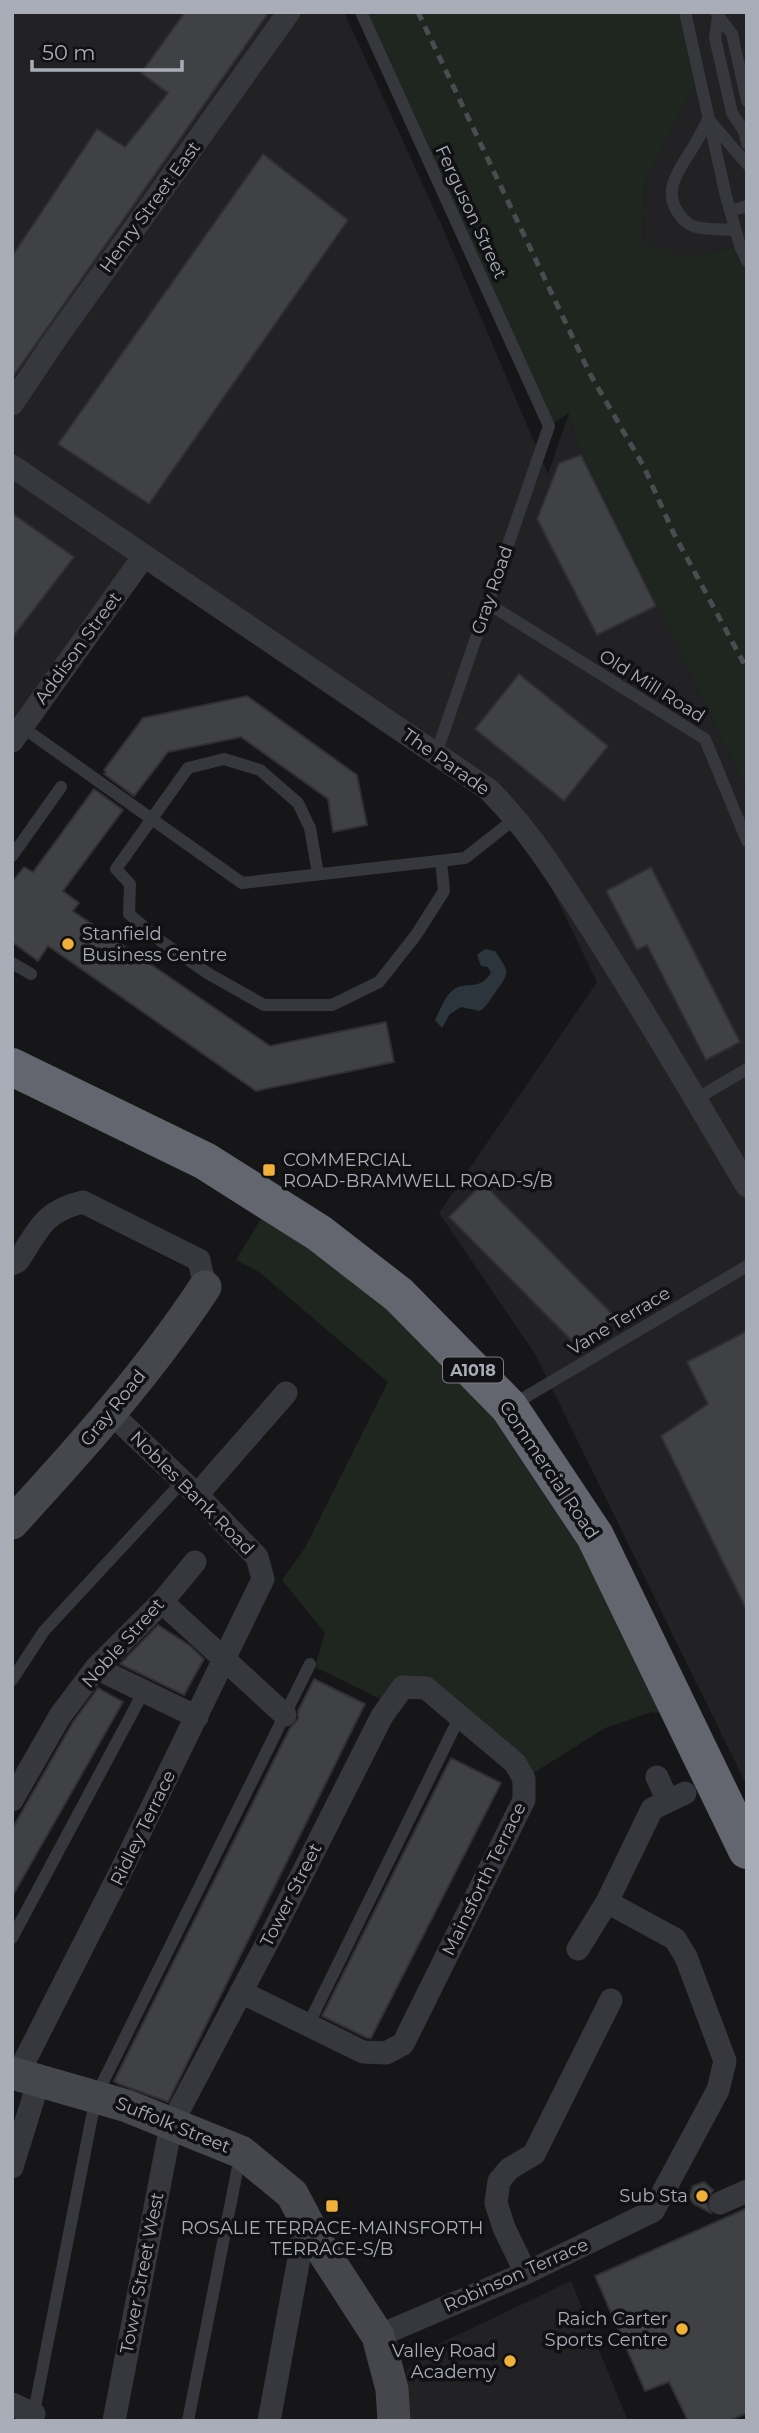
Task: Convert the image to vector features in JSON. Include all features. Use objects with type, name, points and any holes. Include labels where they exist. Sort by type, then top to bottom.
[{"type":"highway","name":"Commercial Road","points":[[12,1067],[205,1161],[319,1233],[399,1295],[509,1407],[595,1536],[747,1850]]},
{"type":"street","name":"Henry Street East","points":[[12,404],[289,12]]},
{"type":"street","name":"The Parade","points":[[12,466],[489,790],[517,817],[637,999],[747,1185]]},
{"type":"street","name":"Addison Street","points":[[17,734],[144,556]]},
{"type":"street","points":[[12,1264],[18,1261],[47,1217],[65,1206],[83,1202],[199,1260],[205,1287]]},
{"type":"street","name":"Gray Road","points":[[12,1523],[111,1413],[183,1321],[205,1287]]},
{"type":"street","points":[[190,1488],[286,1394]]},
{"type":"street","name":"Nobles Bank Road","points":[[111,1413],[257,1557],[263,1579]]},
{"type":"street","name":"Noble Street","points":[[12,1800],[60,1716],[96,1668],[162,1601],[195,1562]]},
{"type":"street","name":"Ridley Terrace","points":[[13,2160],[23,2076],[263,1579]]},
{"type":"street","points":[[162,1601],[285,1715]]},
{"type":"street","points":[[96,1668],[197,1717]]},
{"type":"street","name":"Tower Street","points":[[171,2125],[382,1716],[403,1687],[426,1688]]},
{"type":"street","name":"Mainsforth Terrace","points":[[308,2025],[363,2052],[386,2053],[403,2044],[524,1800],[524,1779],[515,1763],[426,1688]]},
{"type":"street","points":[[578,1949],[607,1902],[652,1810],[677,1797],[657,1777]]},
{"type":"street","name":"Robinson Terrace","points":[[377,2336],[526,2273],[653,2211],[719,2090],[725,2061],[686,1957],[675,1939],[607,1902]]},
{"type":"street","points":[[241,1992],[308,2025]]},
{"type":"street","points":[[526,2273],[504,2228],[496,2203],[499,2181],[509,2169],[534,2154],[611,2000]]},
{"type":"street","name":"Suffolk Street","points":[[23,2076],[127,2106],[241,2152],[292,2194],[319,2245],[377,2336],[392,2389],[394,2421]]},
{"type":"street","name":"Tower Street West","points":[[114,2421],[171,2125]]},
{"type":"street","points":[[720,2203],[747,2191]]},
{"type":"street","points":[[269,2421],[306,2220]]},
{"type":"street","points":[[12,2404],[33,2417]]},
{"type":"lane","name":"Ferguson Street","points":[[361,12],[549,426]]},
{"type":"lane","points":[[685,12],[730,211],[747,261]]},
{"type":"lane","points":[[717,14],[732,34],[747,101]]},
{"type":"lane","points":[[717,14],[715,38],[732,113],[745,137]]},
{"type":"lane","points":[[745,137],[747,116]]},
{"type":"lane","points":[[708,119],[747,164]]},
{"type":"lane","points":[[708,119],[675,176],[671,198],[676,211],[695,227],[735,230]]},
{"type":"lane","points":[[730,211],[747,206]]},
{"type":"lane","name":"Gray Road","points":[[436,754],[549,426]]},
{"type":"lane","name":"Old Mill Road","points":[[487,603],[705,740],[747,841]]},
{"type":"lane","points":[[17,734],[151,818],[242,883],[465,858],[517,817]]},
{"type":"lane","points":[[318,874],[310,828],[299,803],[260,770],[224,760],[188,768],[116,869],[130,884],[129,914],[162,942],[209,974],[264,1005],[332,1005],[379,982],[416,935],[444,891],[441,861]]},
{"type":"lane","points":[[12,856],[61,787]]},
{"type":"lane","points":[[12,963],[31,974]]},
{"type":"lane","points":[[696,1099],[747,1069]]},
{"type":"lane","name":"Vane Terrace","points":[[509,1407],[747,1266]]},
{"type":"lane","points":[[12,1681],[44,1631],[190,1488]]},
{"type":"lane","points":[[33,2417],[96,2096],[310,1664]]},
{"type":"lane","points":[[12,1938],[144,1691]]},
{"type":"lane","points":[[308,2025],[460,1716]]},
{"type":"lane","points":[[188,2421],[241,2152]]},
{"type":"shaded area","points":[[12,12],[344,12],[444,231],[548,474],[569,413],[575,438],[747,790],[747,1786],[535,1354],[439,1213],[597,982],[517,817],[145,556],[12,742]]},
{"type":"shaded area","points":[[361,12],[685,12],[698,78],[645,180],[643,244],[690,257],[740,246],[747,261],[747,790],[575,438],[569,413],[549,426]]},
{"type":"shaded area","points":[[685,12],[747,12],[747,261],[740,246],[690,257],[643,245],[645,180],[698,78]]},
{"type":"shaded area","points":[[485,949],[495,951],[504,964],[506,973],[503,982],[480,1011],[461,1007],[450,1014],[442,1028],[435,1020],[449,994],[462,986],[481,983],[491,973],[488,967],[481,966],[477,955]]},
{"type":"shaded area","points":[[271,1202],[509,1407],[683,1716],[652,1712],[605,1728],[524,1779],[426,1688],[391,1704],[315,1667],[325,1633],[282,1580],[305,1548],[388,1382],[259,1272],[236,1260]]},
{"type":"shaded area","name":"Valley Road Academy","points":[[571,2281],[628,2421],[409,2421],[407,2371],[426,2350]]},
{"type":"building","points":[[185,12],[269,12],[12,378],[12,256],[97,129],[125,147],[168,93],[141,73]]},
{"type":"building","points":[[263,154],[348,220],[149,504],[58,444]]},
{"type":"building","points":[[581,455],[656,606],[597,635],[537,519],[559,463]]},
{"type":"building","points":[[12,513],[74,557],[12,638]]},
{"type":"building","points":[[519,674],[608,746],[564,801],[475,729]]},
{"type":"building","points":[[247,696],[357,775],[367,825],[333,832],[328,799],[241,737],[168,752],[134,796],[104,774],[104,770],[143,718]]},
{"type":"building","name":"Stanfield Business Centre","points":[[94,789],[123,810],[63,891],[79,903],[73,911],[270,1046],[386,1022],[394,1062],[256,1091],[48,946],[38,961],[12,942],[12,882],[24,867],[33,872]]},
{"type":"building","points":[[651,867],[740,1042],[706,1060],[647,945],[637,950],[606,891]]},
{"type":"building","points":[[483,1183],[616,1318],[583,1352],[449,1217]]},
{"type":"building","points":[[747,1331],[747,1611],[661,1436],[708,1404],[687,1362]]},
{"type":"building","points":[[158,1625],[189,1645],[204,1659],[184,1695],[120,1664]]},
{"type":"building","points":[[314,1679],[365,1704],[168,2102],[119,2084],[114,2081],[290,1728],[298,1719],[298,1711]]},
{"type":"building","points":[[98,1688],[123,1702],[12,1897],[12,1829],[73,1722]]},
{"type":"building","points":[[451,1758],[501,1783],[371,2038],[367,2038],[322,2016]]},
{"type":"building","name":"Sub Sta","points":[[704,2182],[713,2190],[706,2202],[711,2213],[694,2204],[689,2197],[693,2186]]},
{"type":"building","name":"Raich Carter Sports Centre","points":[[747,2208],[747,2413],[729,2421],[688,2421],[669,2382],[645,2391],[595,2276]]},
{"type":"railway","points":[[418,12],[590,374],[644,467],[674,534],[747,669]]},
{"type":"place","name":"Stanfield Business Centre","points":[[68,944]]},
{"type":"place","name":"COMMERCIAL ROAD-BRAMWELL ROAD-S/B","points":[[269,1170]]},
{"type":"place","name":"Sub Sta","points":[[702,2196]]},
{"type":"place","name":"ROSALIE TERRACE-MAINSFORTH TERRACE-S/B","points":[[332,2206]]},
{"type":"place","name":"Raich Carter Sports Centre","points":[[682,2329]]},
{"type":"place","name":"Valley Road Academy","points":[[510,2361]]}]
